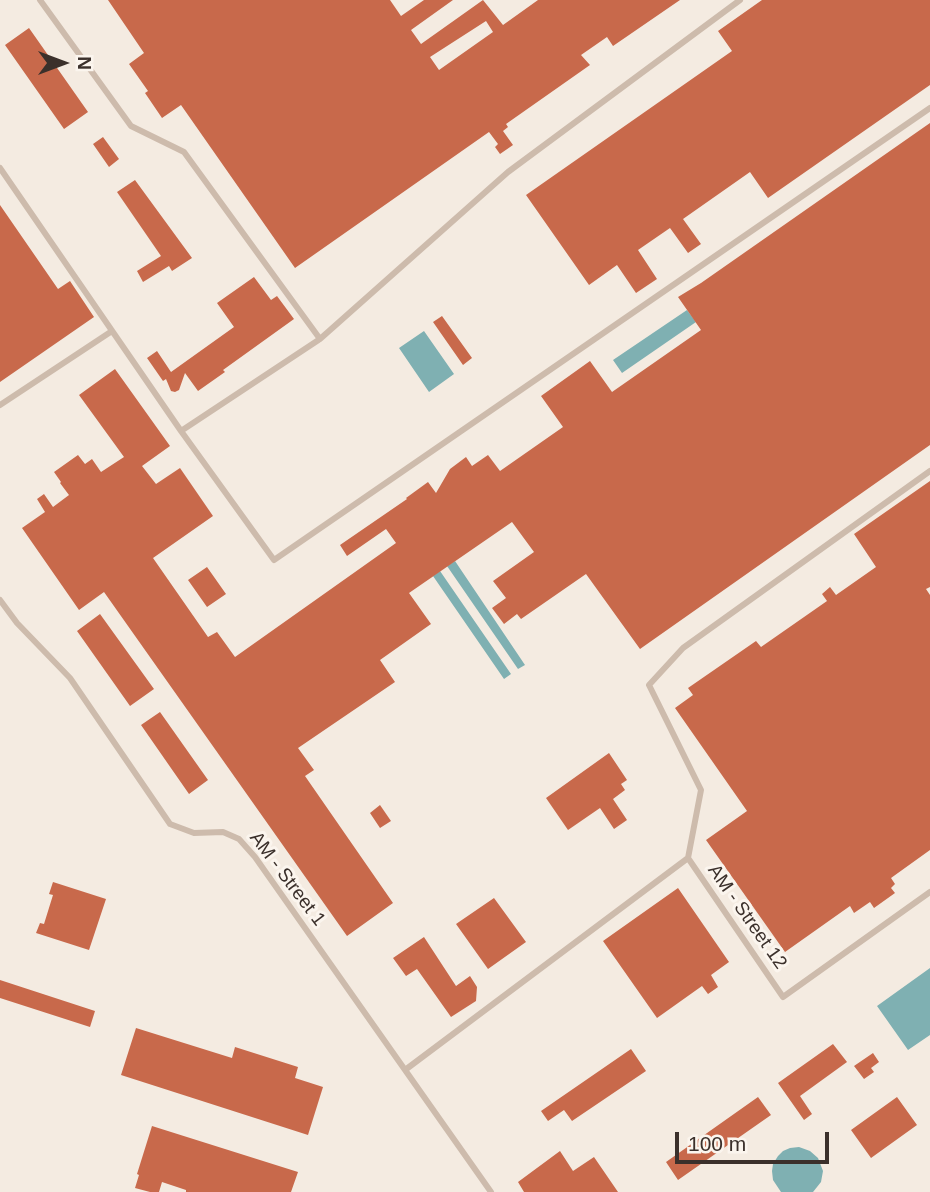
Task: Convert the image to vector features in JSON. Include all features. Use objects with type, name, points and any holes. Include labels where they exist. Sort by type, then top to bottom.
[{"type":"lane","points":[[40,0],[131,125],[184,152],[320,339]]},
{"type":"lane","points":[[181,431],[320,339],[508,172],[740,0]]},
{"type":"lane","points":[[0,168],[181,431],[274,560],[930,108]]},
{"type":"lane","points":[[0,405],[112,331]]},
{"type":"lane","points":[[688,858],[701,790],[649,685],[683,648],[930,471]]},
{"type":"lane","name":"AM - Street 1","points":[[0,600],[69,678],[170,824],[194,833],[223,832],[239,839],[255,857],[491,1192]]},
{"type":"lane","name":"AM - Street 12","points":[[405,1070],[688,858],[783,997],[930,892]]},
{"type":"water","points":[[687,310],[696,322],[622,373],[613,360]]},
{"type":"water","points":[[424,331],[454,374],[429,392],[399,348]]},
{"type":"water","points":[[455,561],[525,665],[518,669],[447,566]]},
{"type":"water","points":[[440,571],[511,674],[504,679],[433,576]]},
{"type":"water","points":[[930,968],[930,1035],[908,1050],[877,1006]]},
{"type":"water","points":[[799,1147],[818,1158],[823,1171],[821,1182],[813,1192],[781,1192],[773,1180],[773,1164],[783,1151]]},
{"type":"building","points":[[108,0],[390,0],[401,16],[424,0],[453,0],[411,30],[421,44],[483,0],[503,25],[538,0],[680,0],[613,46],[607,37],[581,55],[590,65],[506,124],[508,127],[503,131],[513,145],[500,154],[495,147],[498,144],[489,132],[295,268],[181,105],[162,118],[145,93],[148,91],[129,64],[144,53]],"holes":[[[486,21],[493,32],[439,70],[430,57]]]},
{"type":"building","points":[[762,0],[930,0],[930,85],[768,198],[750,172],[683,219],[701,244],[688,253],[670,228],[638,250],[657,279],[636,293],[617,265],[589,285],[526,195],[732,51],[718,31]]},
{"type":"building","points":[[29,28],[88,112],[64,129],[5,45]]},
{"type":"building","points":[[930,123],[930,445],[640,649],[586,574],[521,619],[517,614],[504,624],[492,608],[506,598],[493,581],[534,552],[512,522],[409,593],[431,624],[380,660],[395,682],[298,748],[314,770],[305,776],[393,903],[347,936],[104,592],[79,610],[22,528],[45,512],[37,499],[44,494],[53,507],[69,495],[54,472],[78,455],[85,464],[92,459],[101,472],[124,457],[79,395],[115,369],[170,446],[142,466],[156,484],[180,468],[213,516],[153,558],[208,637],[217,632],[235,657],[396,543],[386,529],[347,556],[340,545],[428,482],[436,493],[450,469],[466,457],[472,466],[488,455],[500,471],[563,427],[541,396],[590,361],[612,392],[701,330],[678,297]]},
{"type":"building","points":[[103,137],[119,159],[109,167],[93,144]]},
{"type":"building","points":[[135,180],[192,258],[172,271],[169,266],[143,282],[137,271],[161,256],[117,192]]},
{"type":"building","points":[[0,205],[58,289],[70,281],[94,317],[0,382]]},
{"type":"building","points":[[254,277],[271,300],[277,296],[294,319],[198,391],[185,373],[179,390],[171,391],[166,379],[163,381],[147,358],[157,351],[171,372],[234,327],[217,303]]},
{"type":"building","points":[[442,316],[472,358],[463,365],[433,322]]},
{"type":"building","points":[[930,481],[930,587],[926,589],[930,595],[930,850],[891,878],[895,884],[891,888],[895,893],[874,908],[870,902],[854,913],[850,906],[785,952],[706,840],[747,811],[675,708],[693,695],[688,688],[756,641],[761,647],[827,601],[822,594],[830,587],[836,595],[876,567],[854,534]]},
{"type":"building","points":[[207,567],[226,594],[207,607],[188,580]]},
{"type":"building","points":[[100,614],[154,689],[130,706],[77,631]]},
{"type":"building","points":[[160,712],[208,780],[189,794],[141,725]]},
{"type":"building","points":[[609,753],[627,780],[621,784],[625,790],[613,799],[627,820],[614,829],[600,808],[568,830],[546,798]]},
{"type":"building","points":[[380,805],[391,821],[380,828],[370,813]]},
{"type":"building","points":[[53,882],[106,899],[89,950],[36,933],[40,923],[44,924],[53,895],[49,894]]},
{"type":"building","points":[[678,888],[729,962],[711,975],[718,987],[708,994],[702,986],[657,1018],[603,941]]},
{"type":"building","points":[[494,898],[526,942],[488,969],[456,924]]},
{"type":"building","points":[[424,937],[456,986],[470,976],[477,987],[476,1001],[451,1017],[417,969],[406,976],[393,958]]},
{"type":"building","points":[[0,980],[95,1011],[90,1027],[0,998]]},
{"type":"building","points":[[136,1028],[232,1058],[235,1047],[298,1067],[295,1078],[323,1087],[308,1135],[121,1075]]},
{"type":"building","points":[[833,1044],[847,1062],[800,1096],[812,1114],[804,1120],[778,1083]]},
{"type":"building","points":[[631,1049],[646,1071],[572,1121],[564,1110],[548,1121],[541,1111]]},
{"type":"building","points":[[873,1053],[879,1062],[871,1068],[874,1072],[864,1079],[854,1066]]},
{"type":"building","points":[[758,1097],[771,1115],[678,1180],[666,1162]]},
{"type":"building","points":[[897,1097],[917,1125],[871,1158],[851,1130]]},
{"type":"building","points":[[152,1126],[298,1172],[291,1192],[186,1192],[162,1182],[159,1192],[135,1188]]},
{"type":"building","points":[[560,1151],[573,1171],[594,1157],[618,1192],[524,1192],[518,1182]]}]
